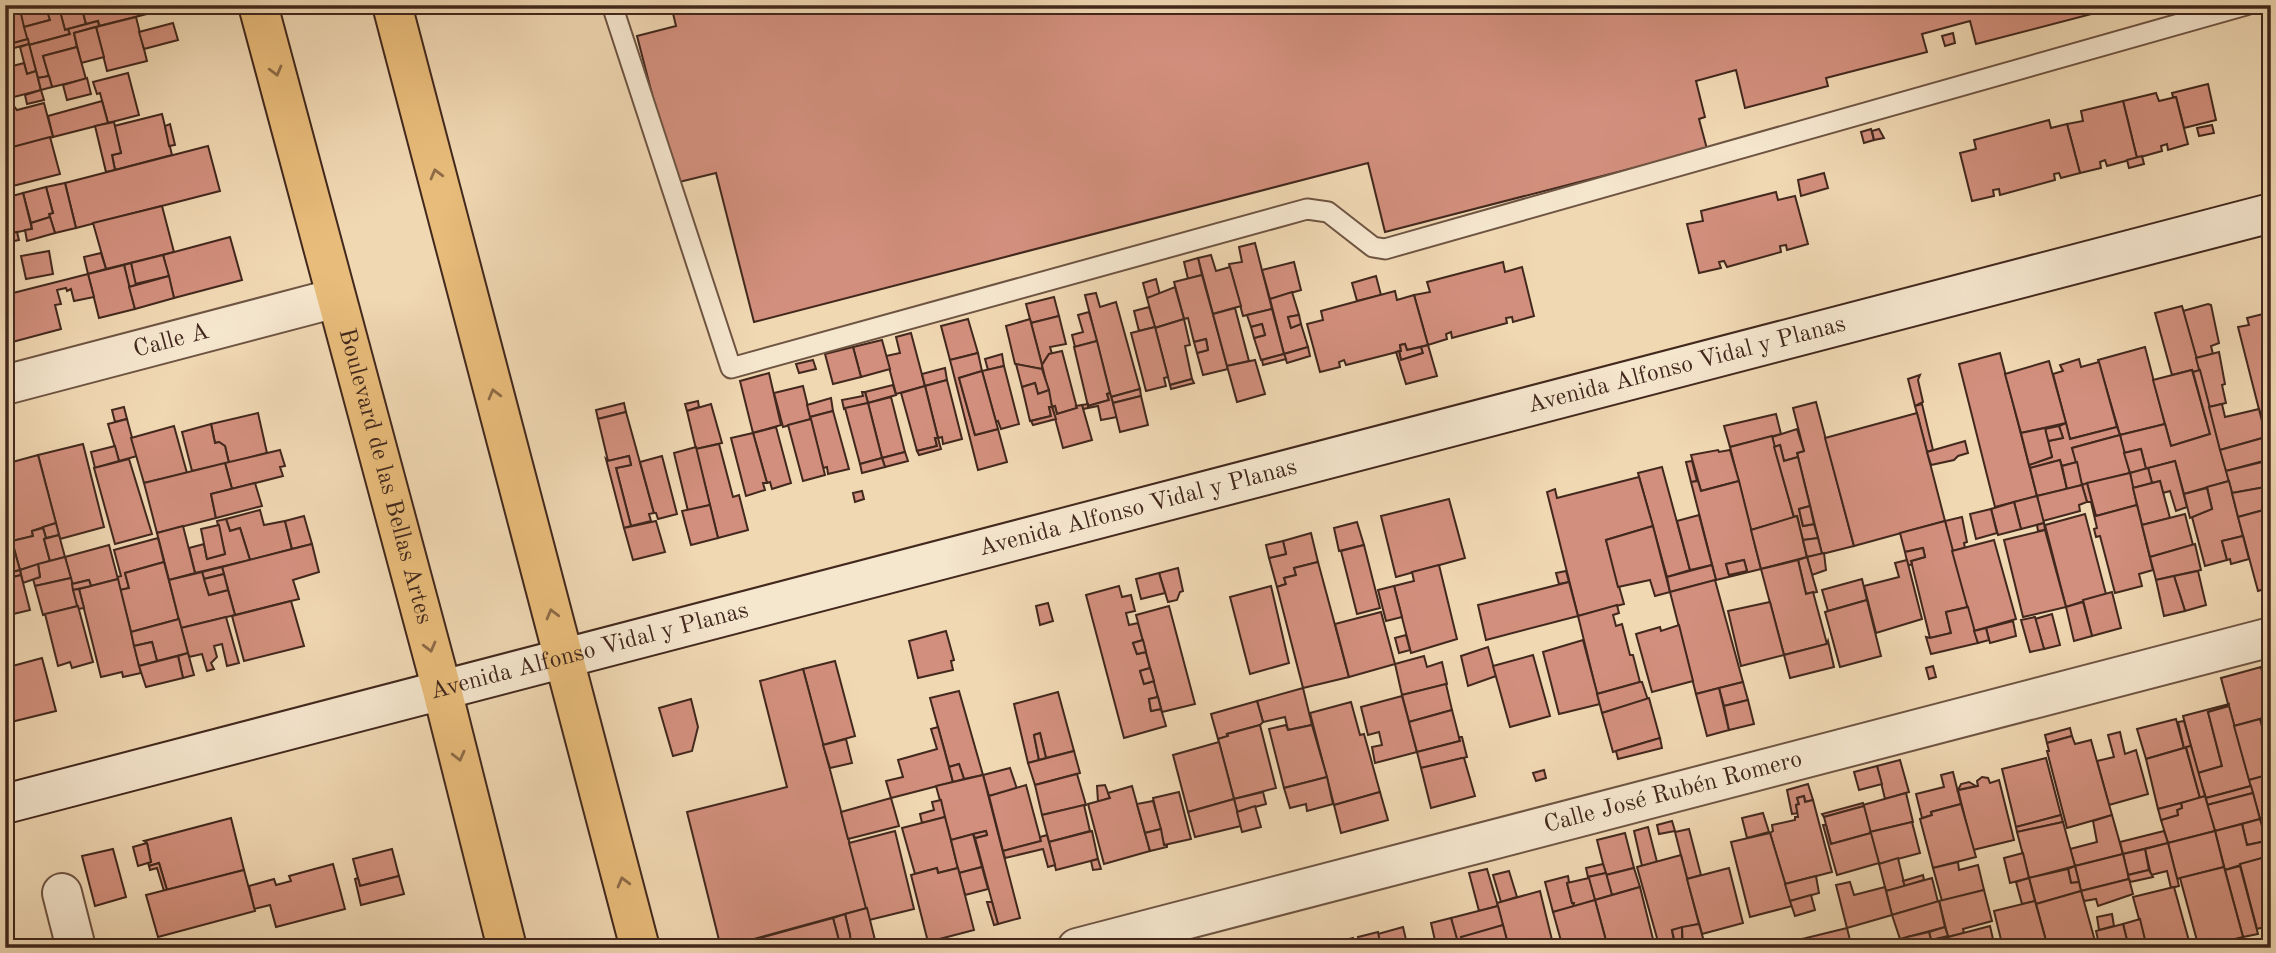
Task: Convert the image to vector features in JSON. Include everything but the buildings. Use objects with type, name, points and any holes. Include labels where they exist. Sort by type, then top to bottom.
[{"type":"main road","name":"Boulevard de las Bellas Artes","points":[[258,5],[442,690],[507,948]]},
{"type":"main road","points":[[392,5],[640,948]]},
{"type":"street","name":"Avenida Alfonso Vidal y Planas","points":[[5,804],[2271,214]]},
{"type":"street","name":"Calle A","points":[[5,385],[336,298]]},
{"type":"street","name":"Calle José Rubén Romero","points":[[1077,948],[2271,637]]},
{"type":"street","points":[[62,894],[76,948]]},
{"type":"lane","points":[[612,5],[731,368],[1307,209],[1328,212],[1373,247],[1385,249],[2246,5]]}]
